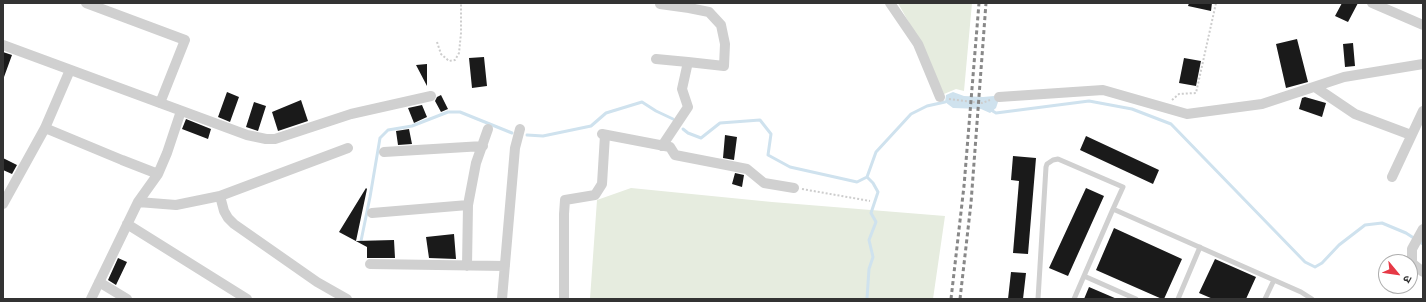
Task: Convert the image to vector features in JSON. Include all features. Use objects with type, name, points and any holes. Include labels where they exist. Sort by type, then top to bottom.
[{"type":"street","points":[[86,3],[185,40],[160,103]]},
{"type":"street","points":[[890,3],[918,44],[940,97]]},
{"type":"street","points":[[1372,3],[1423,25]]},
{"type":"street","points":[[656,59],[724,66],[725,44],[721,25],[708,12],[660,4]]},
{"type":"street","points":[[3,45],[247,136],[266,139],[275,139],[351,114],[431,96]]},
{"type":"street","points":[[662,146],[688,107],[682,89],[688,62]]},
{"type":"street","points":[[999,97],[1103,90],[1187,114],[1262,104],[1344,77],[1423,64]]},
{"type":"street","points":[[3,204],[45,128],[70,70]]},
{"type":"street","points":[[1315,86],[1355,114],[1412,135]]},
{"type":"street","points":[[91,299],[138,202],[158,174],[167,153],[181,111]]},
{"type":"street","points":[[1392,177],[1423,111]]},
{"type":"street","points":[[45,128],[158,174]]},
{"type":"street","points":[[467,266],[468,205],[476,163],[488,129]]},
{"type":"street","points":[[502,299],[515,148],[520,129]]},
{"type":"street","points":[[564,299],[565,200],[595,195],[602,184],[603,135],[670,147],[675,155],[747,169],[764,183],[794,188]]},
{"type":"street","points":[[384,152],[482,146]]},
{"type":"street","points":[[138,202],[176,205],[220,196],[348,148]]},
{"type":"street","points":[[220,196],[224,211],[234,224],[317,282],[347,299]]},
{"type":"street","points":[[372,212],[468,205]]},
{"type":"street","points":[[127,224],[247,299]]},
{"type":"street","points":[[1419,236],[1412,249],[1412,263],[1423,272]]},
{"type":"street","points":[[370,264],[505,266]]},
{"type":"street","points":[[99,282],[126,299]]},
{"type":"lane","points":[[1038,299],[1046,166],[1047,164],[1058,159],[1123,187],[1074,299]]},
{"type":"lane","points":[[1113,209],[1301,292],[1312,299]]},
{"type":"lane","points":[[1178,299],[1200,247]]},
{"type":"lane","points":[[1084,276],[1136,299]]},
{"type":"lane","points":[[1264,299],[1274,280]]},
{"type":"path","points":[[436,42],[441,54],[449,61],[455,60],[458,53],[461,33],[461,3]]},
{"type":"path","points":[[1168,109],[1172,98],[1179,94],[1196,93],[1216,3]]},
{"type":"path","points":[[940,97],[958,101],[982,103],[999,97]]},
{"type":"path","points":[[794,188],[870,201]]},
{"type":"shaded area","points":[[898,3],[972,3],[964,91],[956,89],[944,94],[922,46]]},
{"type":"shaded area","points":[[631,188],[772,202],[945,216],[933,299],[590,299],[597,200]]},
{"type":"water","points":[[953,92],[964,96],[994,96],[999,99],[996,108],[990,113],[981,109],[953,108],[945,102],[946,95]]},
{"type":"building","points":[[1189,3],[1212,3],[1211,11],[1188,6]]},
{"type":"building","points":[[1342,3],[1358,3],[1348,22],[1335,16]]},
{"type":"building","points":[[1297,39],[1308,82],[1286,88],[1276,44]]},
{"type":"building","points":[[1353,43],[1355,66],[1345,67],[1343,44]]},
{"type":"building","points":[[3,52],[12,55],[4,77],[3,76]]},
{"type":"building","points":[[484,57],[487,86],[472,88],[469,58]]},
{"type":"building","points":[[1184,58],[1201,61],[1196,86],[1179,83]]},
{"type":"building","points":[[427,64],[427,86],[416,65]]},
{"type":"building","points":[[227,92],[239,97],[230,122],[218,117]]},
{"type":"building","points":[[441,95],[448,109],[441,112],[435,101],[437,97]]},
{"type":"building","points":[[1305,97],[1326,103],[1322,117],[1299,109],[1302,98]]},
{"type":"building","points":[[301,100],[308,121],[278,131],[272,112]]},
{"type":"building","points":[[254,102],[266,106],[258,131],[246,127]]},
{"type":"building","points":[[422,105],[427,117],[414,123],[408,108]]},
{"type":"building","points":[[186,119],[211,129],[208,139],[182,129]]},
{"type":"building","points":[[409,129],[412,144],[398,145],[396,131]]},
{"type":"building","points":[[725,135],[737,137],[734,160],[723,158]]},
{"type":"building","points":[[1086,136],[1159,170],[1153,184],[1080,150]]},
{"type":"building","points":[[1013,156],[1036,158],[1028,254],[1013,253],[1019,181],[1011,180]]},
{"type":"building","points":[[3,158],[17,165],[12,174],[3,170]]},
{"type":"building","points":[[735,173],[744,175],[742,187],[732,184]]},
{"type":"building","points":[[366,188],[356,241],[394,240],[395,258],[367,258],[367,247],[339,232]]},
{"type":"building","points":[[1086,188],[1104,196],[1068,276],[1049,268]]},
{"type":"building","points":[[1114,228],[1182,259],[1164,299],[1096,270]]},
{"type":"building","points":[[454,234],[456,259],[429,258],[426,237]]},
{"type":"building","points":[[118,258],[127,262],[116,285],[108,280]]},
{"type":"building","points":[[1215,259],[1256,277],[1246,299],[1213,299],[1199,293]]},
{"type":"building","points":[[1011,272],[1026,273],[1023,299],[1008,299]]},
{"type":"building","points":[[1089,287],[1117,299],[1084,299]]},
{"type":"waterway","points":[[991,110],[996,113],[1089,101],[1132,109],[1171,124],[1305,262],[1315,267],[1322,263],[1339,245],[1365,225],[1382,223],[1406,233],[1423,244]]},
{"type":"waterway","points":[[527,135],[543,136],[591,126],[606,113],[642,102],[673,119]]},
{"type":"waterway","points":[[683,129],[688,133],[701,138],[720,123],[760,120],[771,134],[768,155],[790,167],[857,182],[867,177],[876,152],[911,114],[927,106],[945,102]]},
{"type":"waterway","points":[[361,241],[380,138],[388,130],[412,126],[448,112],[460,112],[512,133]]},
{"type":"waterway","points":[[867,177],[873,183],[878,192],[871,213],[876,222],[869,240],[873,257],[869,269],[867,299]]},
{"type":"railway","points":[[951,299],[964,186],[979,3]]},
{"type":"railway","points":[[960,299],[971,203],[986,3]]}]
